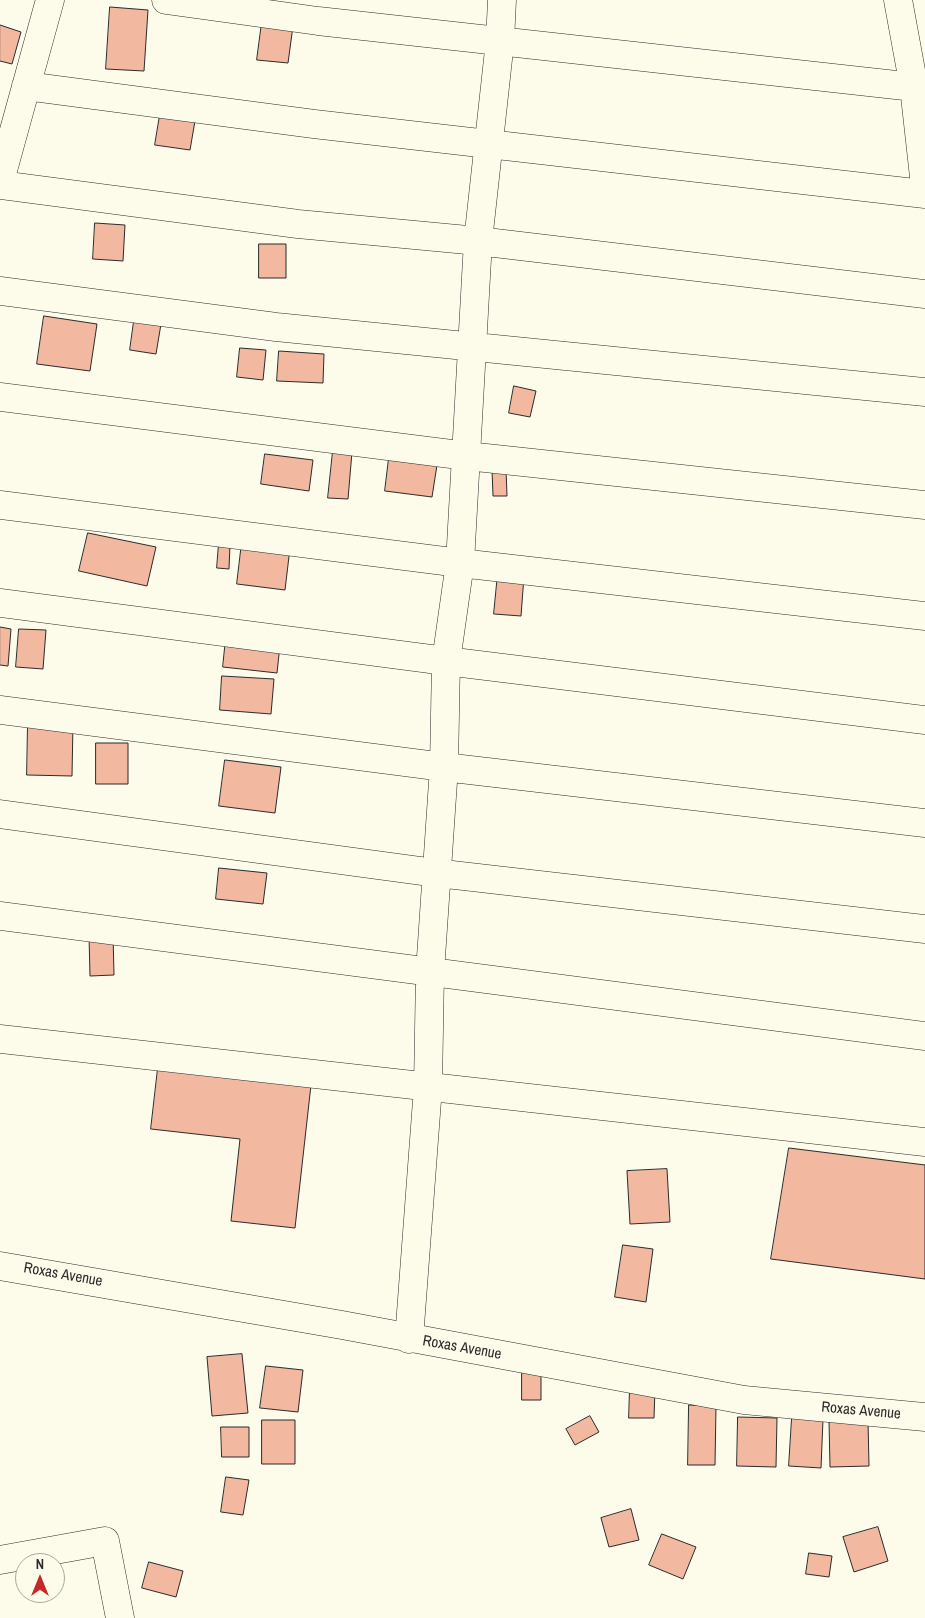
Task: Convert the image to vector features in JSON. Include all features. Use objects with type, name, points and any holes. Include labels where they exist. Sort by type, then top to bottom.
[{"type":"street","points":[[50,0],[0,183],[298,224],[478,241],[925,294]]},
{"type":"street","points":[[166,0],[318,21],[914,87]]},
{"type":"street","points":[[409,1339],[428,1087],[430,972],[444,766],[446,661],[460,563],[478,241],[487,144],[500,41],[502,0]]},
{"type":"street","points":[[898,0],[914,87],[925,186]]},
{"type":"street","points":[[26,86],[314,124],[925,194]]},
{"type":"street","points":[[0,291],[276,327],[925,392]]},
{"type":"street","points":[[0,397],[467,456],[925,505]]},
{"type":"street","points":[[0,504],[460,563],[925,616]]},
{"type":"street","points":[[0,603],[446,661],[925,720]]},
{"type":"street","points":[[0,710],[444,766],[925,823]]},
{"type":"street","points":[[0,814],[436,873],[925,929]]},
{"type":"street","points":[[0,916],[925,1036]]},
{"type":"street","points":[[0,1039],[780,1124],[925,1142]]},
{"type":"street","name":"Roxas Avenue","points":[[0,1266],[323,1322],[744,1400],[925,1417]]},
{"type":"street","points":[[0,1560],[105,1541],[120,1618]]},
{"type":"building","points":[[110,7],[148,10],[144,71],[106,69]]},
{"type":"building","points":[[262,22],[293,26],[288,63],[257,60]]},
{"type":"building","points":[[0,25],[21,32],[12,64],[0,61]]},
{"type":"building","points":[[161,109],[196,115],[190,150],[155,145]]},
{"type":"building","points":[[95,223],[125,225],[123,261],[93,259]]},
{"type":"building","points":[[259,244],[286,244],[286,278],[259,278]]},
{"type":"building","points":[[135,314],[162,318],[156,354],[130,350]]},
{"type":"building","points":[[44,316],[97,324],[90,371],[37,364]]},
{"type":"building","points":[[240,348],[266,350],[263,380],[237,377]]},
{"type":"building","points":[[279,351],[324,354],[323,383],[277,381]]},
{"type":"building","points":[[514,386],[536,391],[530,417],[509,413]]},
{"type":"building","points":[[333,451],[352,452],[348,499],[328,498]]},
{"type":"building","points":[[265,454],[313,460],[309,491],[261,484]]},
{"type":"building","points":[[389,458],[437,465],[432,497],[385,491]]},
{"type":"building","points":[[506,469],[507,496],[493,496],[492,470]]},
{"type":"building","points":[[88,533],[156,547],[147,586],[79,571]]},
{"type":"building","points":[[242,542],[290,548],[285,590],[237,584]]},
{"type":"building","points":[[219,543],[230,544],[229,569],[217,568]]},
{"type":"building","points":[[498,573],[524,576],[521,616],[494,614]]},
{"type":"building","points":[[0,627],[11,629],[8,666],[0,665]]},
{"type":"building","points":[[19,629],[46,630],[43,669],[16,667]]},
{"type":"building","points":[[226,638],[280,645],[277,673],[223,667]]},
{"type":"building","points":[[222,676],[274,679],[271,714],[220,710]]},
{"type":"building","points":[[28,722],[73,723],[72,776],[27,775]]},
{"type":"building","points":[[96,743],[128,743],[128,784],[96,784]]},
{"type":"building","points":[[225,760],[281,767],[275,813],[219,806]]},
{"type":"building","points":[[219,868],[267,873],[263,904],[216,899]]},
{"type":"building","points":[[113,934],[114,975],[90,976],[89,935]]},
{"type":"building","points":[[158,1068],[311,1085],[295,1228],[231,1221],[240,1139],[151,1129]]},
{"type":"building","points":[[789,1148],[925,1165],[925,1279],[771,1259]]},
{"type":"building","points":[[667,1169],[670,1222],[630,1224],[627,1171]]},
{"type":"building","points":[[623,1245],[653,1249],[646,1302],[615,1297]]},
{"type":"building","points":[[242,1354],[248,1413],[212,1416],[207,1357]]},
{"type":"building","points":[[266,1366],[303,1370],[298,1412],[260,1408]]},
{"type":"building","points":[[522,1368],[541,1368],[541,1400],[522,1400]]},
{"type":"building","points":[[630,1388],[655,1389],[654,1418],[629,1418]]},
{"type":"building","points":[[689,1405],[716,1406],[715,1465],[688,1465]]},
{"type":"building","points":[[590,1416],[599,1432],[575,1445],[566,1429]]},
{"type":"building","points":[[738,1417],[777,1418],[776,1467],[737,1466]]},
{"type":"building","points":[[792,1418],[823,1419],[821,1468],[789,1466]]},
{"type":"building","points":[[262,1420],[295,1420],[295,1464],[262,1464]]},
{"type":"building","points":[[868,1420],[869,1466],[830,1467],[829,1421]]},
{"type":"building","points":[[221,1427],[249,1427],[249,1457],[222,1457]]},
{"type":"building","points":[[226,1477],[249,1480],[243,1515],[221,1512]]},
{"type":"building","points":[[631,1509],[639,1540],[609,1547],[601,1518]]},
{"type":"building","points":[[878,1527],[888,1561],[854,1572],[843,1537]]},
{"type":"building","points":[[662,1534],[696,1547],[683,1579],[649,1565]]},
{"type":"building","points":[[809,1553],[832,1556],[829,1577],[806,1574]]},
{"type":"building","points":[[149,1562],[183,1571],[176,1597],[142,1588]]}]
